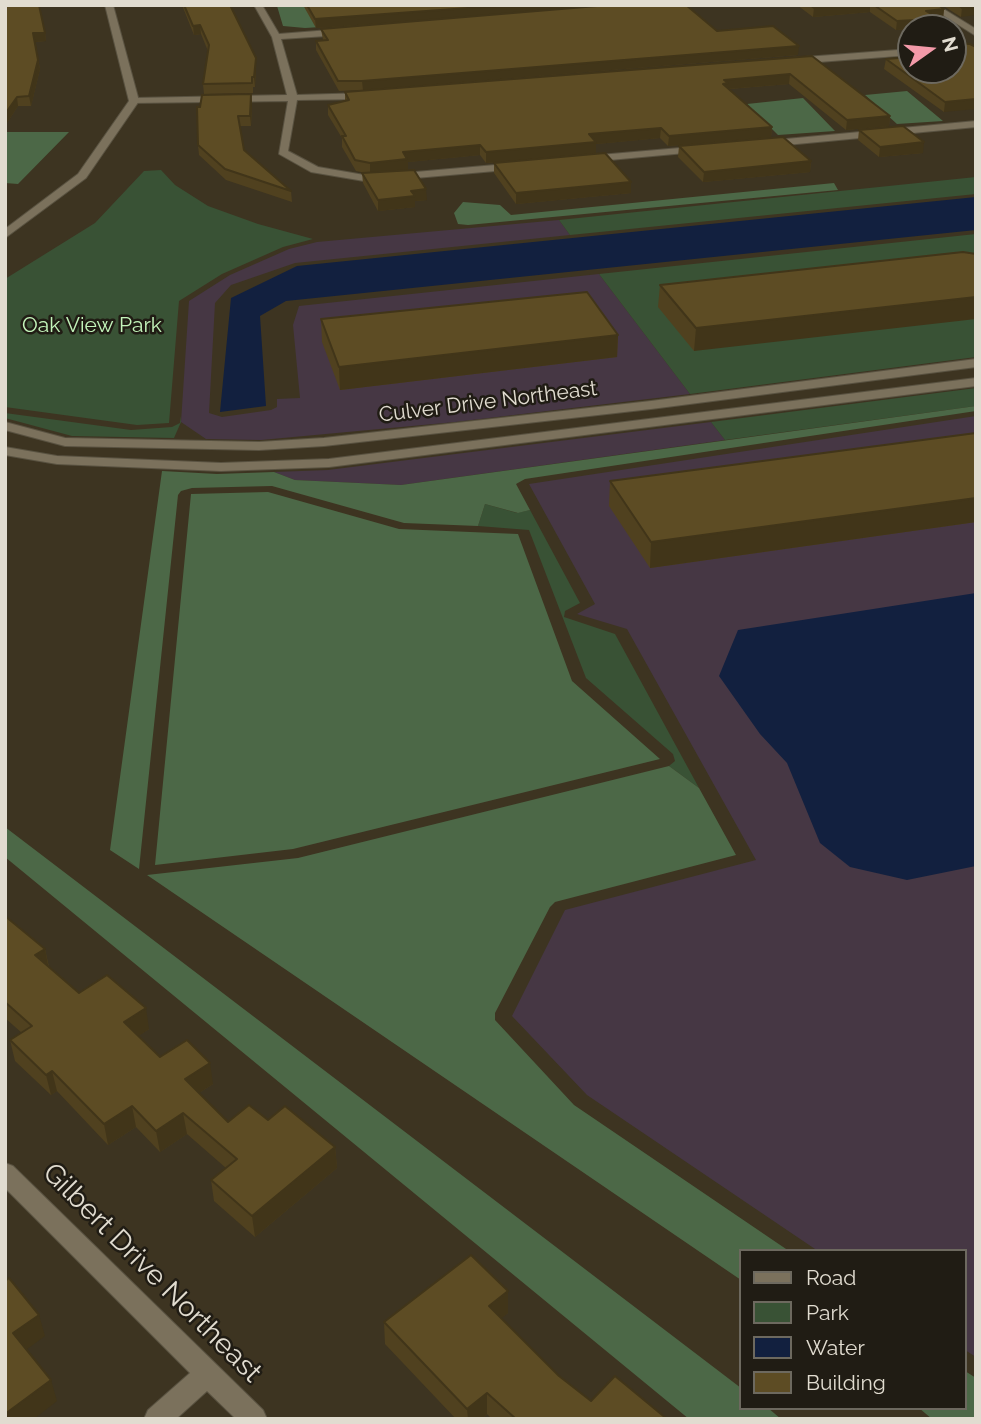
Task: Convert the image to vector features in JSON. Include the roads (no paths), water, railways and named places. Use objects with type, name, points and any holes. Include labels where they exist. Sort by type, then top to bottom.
[{"type":"street","points":[[5,235],[82,176],[134,101],[109,5]]},
{"type":"street","points":[[258,5],[276,37],[293,98],[283,152],[315,170],[370,179],[534,164]]},
{"type":"street","points":[[931,5],[976,33]]},
{"type":"street","points":[[276,37],[358,30]]},
{"type":"street","points":[[774,63],[897,53]]},
{"type":"street","points":[[134,101],[377,95]]},
{"type":"street","points":[[753,145],[976,124]]},
{"type":"street","points":[[575,160],[712,148]]},
{"type":"street","name":"Culver Drive Northeast","points":[[5,426],[65,442],[259,446],[298,444],[624,408],[976,363]]},
{"type":"street","name":"Culver Drive Northeast","points":[[5,451],[57,460],[221,467],[329,463],[976,382]]},
{"type":"street","name":"Gilbert Drive Northeast","points":[[5,1173],[254,1419]]},
{"type":"street","points":[[157,1419],[208,1374]]},
{"type":"water","points":[[976,197],[976,230],[286,301],[260,316],[266,406],[220,412],[231,298],[297,266]]},
{"type":"water","points":[[976,593],[976,866],[907,880],[850,867],[820,843],[787,763],[760,734],[719,676],[738,630]]},
{"type":"park label","name":"Oak View Park","points":[[92,326]]}]
